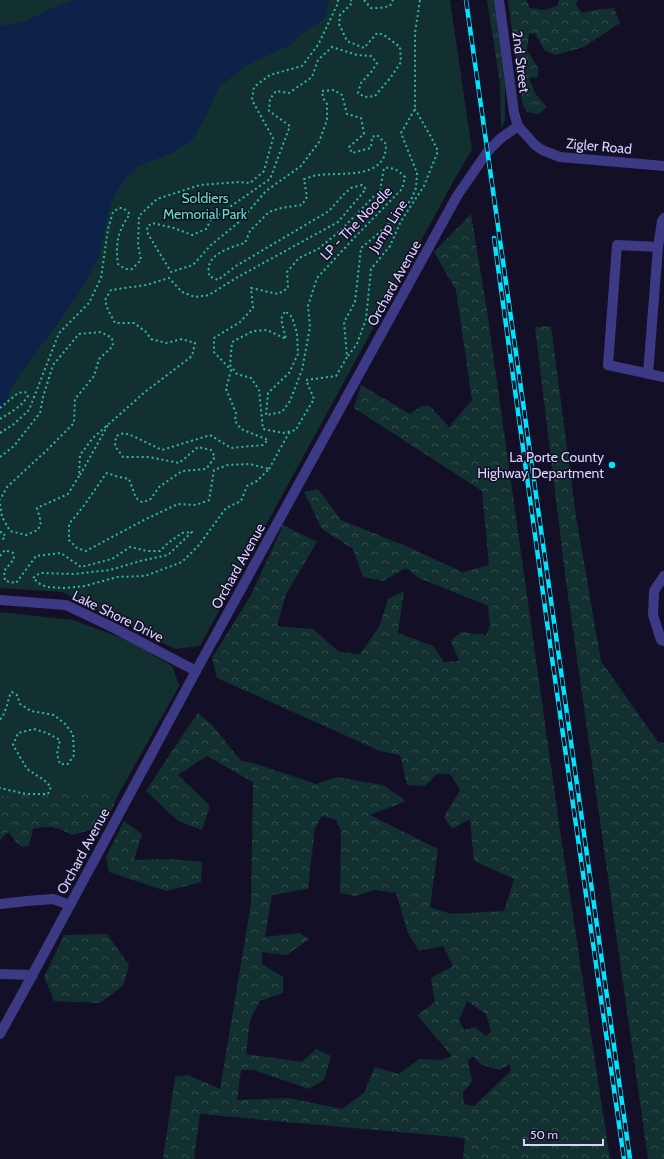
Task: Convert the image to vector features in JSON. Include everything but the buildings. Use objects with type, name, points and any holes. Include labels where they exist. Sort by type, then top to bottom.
[{"type":"street","name":"2nd Street","points":[[499,0],[514,113],[518,126]]},
{"type":"street","name":"Zigler Road","points":[[518,126],[535,145],[542,150],[560,157],[664,166]]},
{"type":"street","name":"Orchard Avenue","points":[[0,1034],[196,671],[457,196],[488,151],[501,138],[518,126]]},
{"type":"street","points":[[648,374],[658,247],[662,221],[664,218]]},
{"type":"street","points":[[658,247],[617,245],[608,365],[664,377]]},
{"type":"street","points":[[664,576],[654,591],[653,615],[661,640],[664,641]]},
{"type":"street","name":"Lake Shore Drive","points":[[0,600],[66,605],[114,628],[196,671]]},
{"type":"street","points":[[0,904],[27,900],[53,899],[70,905]]},
{"type":"street","points":[[0,974],[33,975]]},
{"type":"path","points":[[0,433],[14,424],[29,410],[59,333],[89,304],[101,278],[108,228],[113,212],[119,208],[123,208],[130,214],[123,223],[119,233],[116,251],[118,264],[125,269],[132,269],[141,260],[138,245],[139,216],[157,199],[200,185],[239,182],[250,183],[264,171],[273,138],[252,100],[254,87],[270,75],[302,66],[318,45],[338,3],[338,0]]},
{"type":"path","name":"LP - The Noodle","points":[[0,504],[2,517],[10,531],[26,535],[38,530],[41,522],[37,508],[68,494],[79,476],[80,455],[93,438],[145,392],[192,356],[195,343],[182,339],[166,342],[151,339],[146,332],[134,323],[115,323],[108,310],[105,300],[111,290],[146,285],[169,278],[182,292],[195,297],[208,295],[338,222],[366,189],[362,185],[352,188],[329,211],[236,266],[218,280],[209,276],[209,265],[216,254],[245,243],[250,231],[269,212],[281,208],[302,205],[306,197],[304,179],[318,175],[339,175],[368,171],[381,163],[386,152],[386,144],[377,135],[372,137],[371,148],[352,153],[348,147],[364,134],[361,118],[347,114],[342,95],[334,90],[322,91],[323,98],[327,104],[327,120],[319,142],[301,166],[266,191],[239,222],[211,245],[193,265],[170,272],[148,234],[147,227],[152,223],[174,228],[192,235],[206,229],[211,220],[270,179],[290,126],[269,111],[270,99],[276,91],[289,92],[312,78],[318,60],[332,47],[357,55],[371,56],[376,63],[372,71],[361,83],[358,93],[365,97],[375,96],[401,62],[400,47],[384,35],[377,33],[364,48],[347,41],[339,24],[340,15],[352,3],[351,0]]},
{"type":"path","points":[[364,0],[371,8],[390,6],[394,0]]},
{"type":"path","points":[[415,109],[414,33],[420,0]]},
{"type":"path","name":"LP - The Noodle","points":[[347,357],[344,322],[355,302],[361,248],[386,227],[411,200],[416,188],[417,173],[401,133],[415,109]]},
{"type":"path","name":"Jump Line","points":[[347,357],[356,344],[366,319],[371,269],[390,246],[400,221],[424,186],[438,151],[415,109]]},
{"type":"path","name":"LP - The Noodle","points":[[269,469],[250,464],[228,465],[214,470],[209,500],[196,505],[178,504],[146,519],[86,552],[77,548],[69,540],[69,524],[107,473],[129,479],[136,498],[142,502],[150,500],[159,487],[182,471],[206,469],[215,458],[211,450],[198,447],[179,463],[149,457],[123,457],[114,446],[116,436],[124,433],[134,436],[162,450],[210,435],[232,448],[262,445],[268,440],[241,429],[235,421],[236,413],[226,389],[231,370],[214,352],[214,338],[240,322],[253,308],[251,288],[278,294],[288,288],[287,272],[291,267],[299,258],[318,249],[340,231],[380,190],[384,168],[392,168],[399,171],[405,178],[402,189],[317,278],[308,306],[310,327],[302,370],[290,401],[282,412],[266,415],[268,393],[289,373],[298,354],[297,333],[292,317],[285,311],[281,319],[286,339],[267,330],[253,331],[232,342],[230,365],[237,374],[251,378],[259,390],[263,429],[283,433],[290,431]]},
{"type":"path","points":[[0,457],[14,446],[40,414],[54,365],[79,334],[101,332],[112,338],[113,346],[99,359],[94,376],[75,399],[74,422],[46,451],[6,487],[0,500]]},
{"type":"path","points":[[0,556],[5,550],[13,553],[14,560],[4,571],[4,581],[16,583],[36,556],[61,553],[81,567],[112,559],[130,547],[147,551],[160,551],[168,542],[182,533],[192,532],[168,555],[140,561],[110,570],[74,574],[40,573],[33,578],[40,584],[47,587],[64,588],[85,586],[117,577],[145,576],[182,562],[200,545],[226,508],[241,501],[247,486],[257,481],[269,469],[290,431],[296,430],[314,399],[306,380],[336,376],[347,357]]},
{"type":"path","points":[[0,408],[18,393],[25,392],[28,396],[25,401],[12,412],[0,419]]},
{"type":"path","points":[[79,476],[109,424]]},
{"type":"path","points":[[0,532],[4,533],[5,538],[0,540]]},
{"type":"path","points":[[0,719],[2,718],[7,706],[8,697],[12,692],[17,695],[20,704],[31,710],[54,715],[65,724],[73,734],[74,755],[68,764],[60,764],[57,754],[60,740],[47,733],[34,729],[18,733],[13,745],[19,756],[27,769],[44,780],[51,787],[48,794],[26,794],[0,788]]},
{"type":"green space","name":"Soldiers Memorial Park","points":[[0,0],[450,0],[472,150],[453,182],[200,646],[175,649],[62,592],[0,588]]},
{"type":"green space","points":[[487,0],[494,0],[505,86],[505,120],[501,129],[500,84]]},
{"type":"green space","points":[[508,0],[526,0],[530,8],[544,10],[557,6],[559,0],[578,0],[576,5],[582,13],[614,8],[620,23],[584,47],[556,55],[545,51],[535,33],[529,34],[527,50],[538,68],[538,77],[529,78],[535,93],[547,107],[539,114],[527,112],[522,103]]},
{"type":"green space","points":[[471,214],[487,311],[560,830],[610,1159],[463,1159],[465,1138],[200,1114],[194,1159],[163,1159],[175,1077],[188,1075],[220,1089],[251,904],[253,782],[207,756],[178,775],[210,806],[202,830],[178,821],[146,791],[198,713],[213,726],[241,761],[253,763],[316,784],[337,777],[383,785],[406,801],[370,815],[438,849],[430,907],[451,914],[504,911],[514,879],[474,861],[470,819],[452,829],[444,817],[460,790],[450,774],[437,774],[425,786],[407,785],[400,755],[380,751],[217,678],[212,658],[251,595],[283,525],[317,542],[286,594],[277,626],[313,629],[339,652],[360,654],[379,627],[388,599],[404,591],[398,633],[433,646],[444,662],[459,661],[451,641],[461,632],[486,635],[490,626],[488,606],[419,578],[406,568],[383,581],[363,577],[353,549],[322,529],[304,492],[318,489],[341,520],[408,547],[462,572],[489,565],[482,491],[354,408],[361,385],[410,414],[421,406],[430,406],[449,427],[472,400],[456,290],[434,252]],"holes":[[[322,816],[336,820],[341,831],[340,893],[355,896],[375,890],[396,893],[408,933],[419,951],[443,946],[453,966],[431,978],[435,1002],[417,1015],[452,1056],[441,1060],[419,1059],[399,1074],[375,1067],[364,1093],[342,1109],[289,1098],[237,1100],[241,1070],[253,1070],[309,1089],[324,1080],[331,1056],[316,1049],[302,1062],[246,1054],[250,1020],[260,1001],[283,993],[283,977],[262,964],[262,952],[287,955],[309,939],[299,933],[265,937],[272,895],[308,889],[315,828]],[[467,1001],[486,1014],[491,1032],[486,1036],[475,1027],[464,1030],[459,1020]],[[473,1056],[480,1064],[499,1070],[510,1064],[511,1071],[474,1106],[464,1104],[463,1093],[472,1081],[468,1061]]]},
{"type":"green space","points":[[551,326],[576,516],[601,661],[658,742],[664,743],[664,1159],[648,1159],[565,574],[535,327]]},
{"type":"green space","points":[[0,612],[73,620],[130,641],[172,666],[179,686],[118,791],[0,796]]},
{"type":"green space","points":[[0,628],[128,645],[172,666],[179,686],[119,793],[104,826],[72,835],[62,830],[53,828],[44,827],[33,829],[29,846],[22,847],[8,832],[0,840]]},
{"type":"green space","points":[[124,821],[142,834],[134,860],[171,859],[202,862],[201,882],[166,891],[109,872],[106,857]]},
{"type":"green space","points":[[107,934],[129,965],[123,986],[100,1003],[54,1001],[44,977],[64,935]]},
{"type":"water","points":[[74,0],[329,0],[325,18],[304,32],[290,45],[247,65],[219,87],[207,114],[193,139],[172,153],[138,166],[123,181],[111,202],[98,259],[77,296],[12,386],[0,415],[0,26],[23,22]]},
{"type":"railway","points":[[466,0],[630,1159]]},
{"type":"railway","points":[[494,238],[551,651],[624,1159]]},
{"type":"place","name":"La Porte County Highway Department","points":[[612,465]]}]
